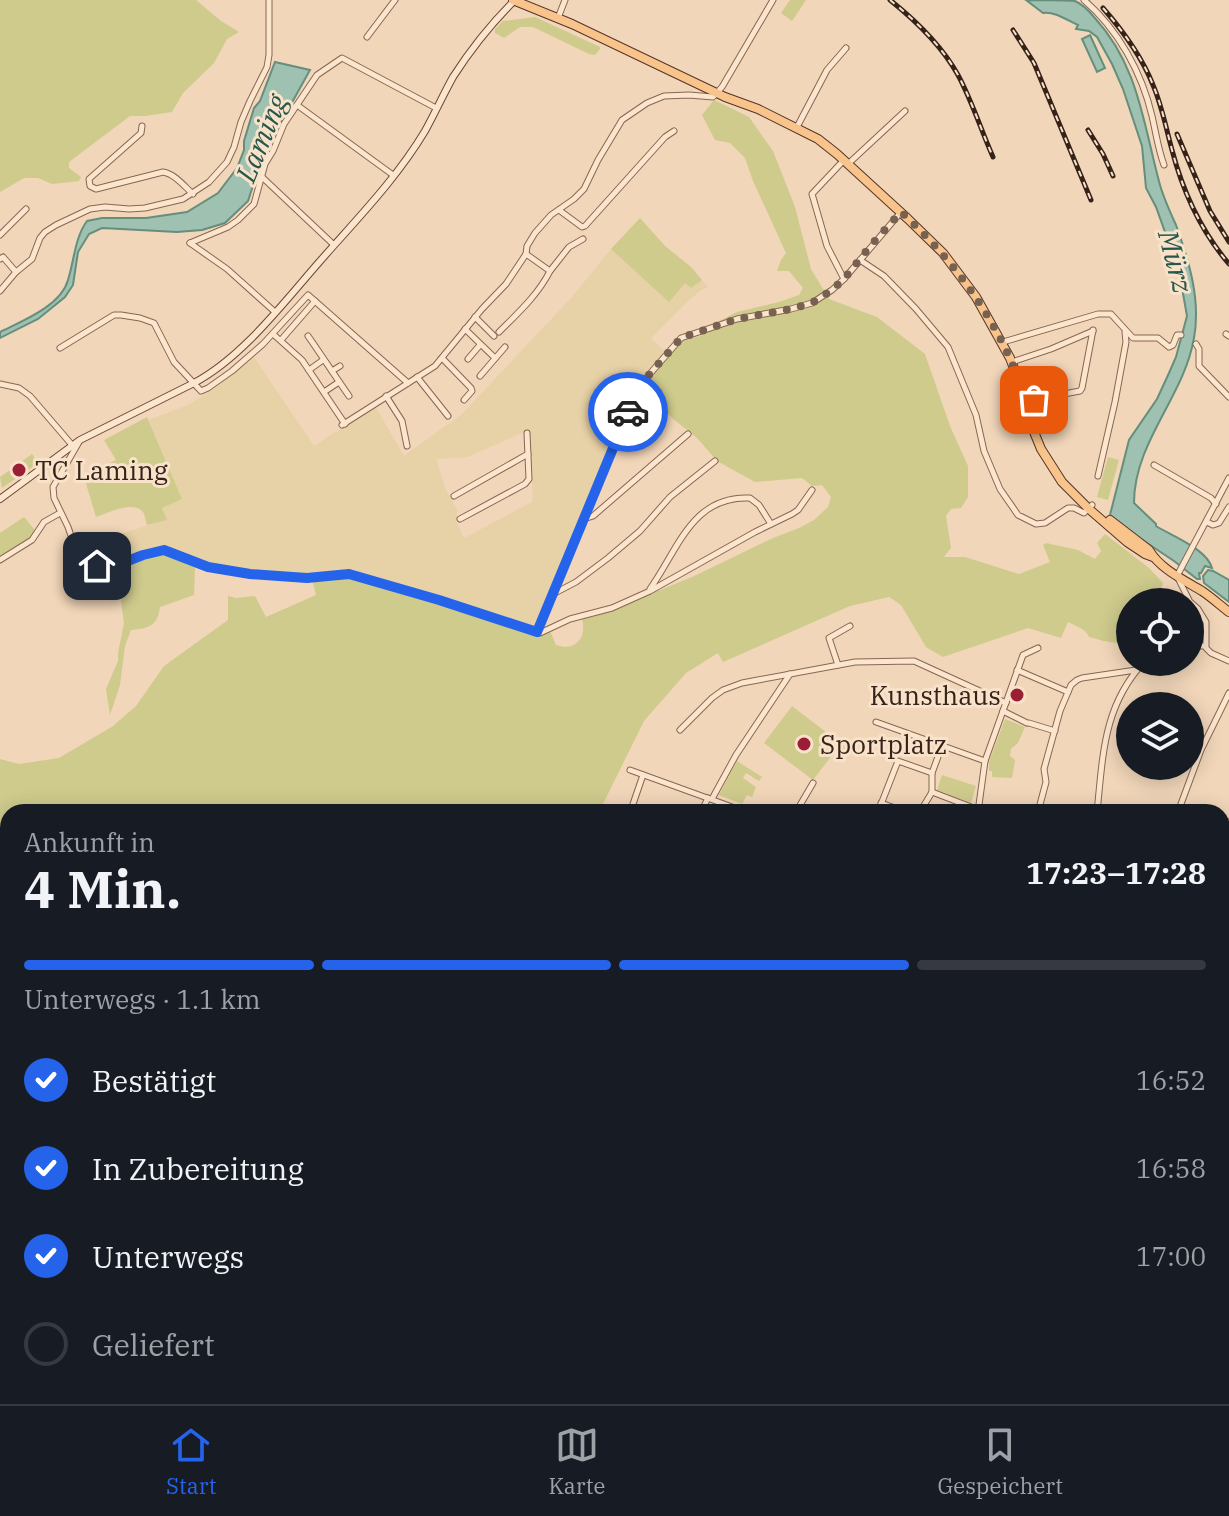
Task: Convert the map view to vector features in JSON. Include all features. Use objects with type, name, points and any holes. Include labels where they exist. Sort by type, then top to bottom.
[{"type":"main road","points":[[0,499],[80,440],[209,375],[226,361],[275,312],[393,175],[425,131],[474,46],[514,0],[797,127],[818,139],[846,162],[943,253],[976,297],[1003,342],[1026,401],[1032,427],[1046,459],[1062,482],[1127,542],[1179,572],[1229,612]]},
{"type":"street","points":[[0,291],[32,259],[45,232],[90,209],[145,208],[183,199],[209,182],[227,162],[241,122],[267,67],[269,0]]},
{"type":"street","points":[[367,37],[395,0]]},
{"type":"street","points":[[558,18],[565,0]]},
{"type":"street","points":[[273,334],[302,360],[344,424],[435,366],[506,284],[526,254],[535,233],[551,215],[584,189],[622,120],[664,96],[711,98],[773,0]]},
{"type":"street","points":[[1084,0],[1119,39],[1133,65],[1145,93],[1164,165]]},
{"type":"street","points":[[797,127],[827,70],[846,48]]},
{"type":"street","points":[[275,312],[227,269],[190,243],[238,220],[254,204],[265,164],[280,133],[317,75],[342,58],[436,108]]},
{"type":"street","points":[[297,105],[393,175]]},
{"type":"street","points":[[844,279],[823,236],[812,194],[905,111]]},
{"type":"street","points":[[142,126],[141,133],[89,179],[90,186],[96,189],[163,172],[175,177],[193,194]]},
{"type":"street","points":[[559,210],[582,227],[585,226],[665,137],[674,131]]},
{"type":"street","points":[[262,177],[334,245]]},
{"type":"street","points":[[0,235],[26,209]]},
{"type":"street","points":[[537,632],[641,384],[681,338],[737,319],[812,303],[832,290],[901,212]]},
{"type":"street","points":[[475,317],[497,334],[537,290],[569,247],[583,239]]},
{"type":"street","points":[[526,254],[550,271]]},
{"type":"street","points":[[1,256],[16,272]]},
{"type":"street","points":[[860,260],[884,276],[948,347],[976,415],[984,451],[1000,489],[1018,515],[1036,524],[1045,523],[1068,508],[1084,513],[1090,507]]},
{"type":"street","points":[[60,348],[114,315],[149,320],[157,327],[174,362],[201,391],[232,371],[273,334],[308,295],[408,383]]},
{"type":"street","points":[[281,340],[315,301]]},
{"type":"street","points":[[1003,342],[1098,314],[1111,314],[1133,338],[1158,338],[1169,347],[1178,334],[1181,335]]},
{"type":"street","points":[[465,329],[495,358]]},
{"type":"street","points":[[1012,362],[1093,330],[1080,391],[1026,401]]},
{"type":"street","points":[[1098,476],[1115,402],[1126,342],[1125,330]]},
{"type":"street","points":[[308,336],[349,396]]},
{"type":"street","points":[[468,359],[481,344]]},
{"type":"street","points":[[1196,344],[1199,366],[1229,397]]},
{"type":"street","points":[[480,376],[505,347]]},
{"type":"street","points":[[442,358],[471,388],[464,400]]},
{"type":"street","points":[[309,370],[323,360]]},
{"type":"street","points":[[332,371],[340,366]]},
{"type":"street","points":[[417,377],[448,416]]},
{"type":"street","points":[[324,392],[339,382]]},
{"type":"street","points":[[0,384],[19,388],[30,396],[72,445]]},
{"type":"street","points":[[386,396],[402,421],[407,446]]},
{"type":"street","points":[[623,425],[654,411]]},
{"type":"street","points":[[460,519],[525,484],[530,475],[527,433]]},
{"type":"street","points":[[583,520],[593,516],[688,434]]},
{"type":"street","points":[[80,440],[53,487],[60,513],[80,557],[86,561],[112,567],[164,550],[208,567],[250,574],[307,578],[349,574],[540,633],[570,619],[612,608],[647,592],[792,514],[812,490]]},
{"type":"street","points":[[454,496],[528,454]]},
{"type":"street","points":[[552,594],[576,582],[608,558],[640,531],[670,497],[715,461]]},
{"type":"street","points":[[1154,465],[1211,498],[1216,504]]},
{"type":"street","points":[[1185,588],[1179,572],[1229,478]]},
{"type":"street","points":[[647,592],[675,546],[705,510],[729,499],[750,498],[759,505],[771,524]]},
{"type":"street","points":[[1207,522],[1217,524],[1229,507]]},
{"type":"street","points":[[0,560],[32,540],[44,522],[60,513]]},
{"type":"street","points":[[1204,619],[1205,646],[1211,653],[1229,661]]},
{"type":"street","points":[[838,665],[829,638],[850,626]]},
{"type":"street","points":[[979,804],[985,761],[1017,670],[1023,655],[1038,648]]},
{"type":"street","points":[[680,730],[723,690],[742,683],[838,665],[914,661],[1006,703]]},
{"type":"street","points":[[1017,670],[1068,692]]},
{"type":"street","points":[[706,804],[791,673]]},
{"type":"street","points":[[1040,804],[1046,782],[1044,769],[1068,692],[1077,680],[1116,673]]},
{"type":"street","points":[[1098,804],[1110,719],[1132,676]]},
{"type":"street","points":[[1181,804],[1201,750],[1229,693]]},
{"type":"street","points":[[1003,711],[1055,731]]},
{"type":"street","points":[[876,722],[985,761]]},
{"type":"street","points":[[925,804],[932,792],[932,773],[942,746]]},
{"type":"street","points":[[881,803],[898,761],[932,773]]},
{"type":"street","points":[[630,770],[725,804]]},
{"type":"street","points":[[633,804],[643,775]]},
{"type":"street","points":[[801,804],[813,783]]},
{"type":"street","points":[[932,792],[961,804]]},
{"type":"shaded area","points":[[0,0],[196,0],[239,32],[227,39],[214,63],[183,93],[172,112],[130,116],[69,162],[69,168],[81,177],[79,181],[52,184],[38,178],[24,178],[0,192]]},
{"type":"shaded area","points":[[790,0],[806,0],[792,21],[781,13]]},
{"type":"shaded area","points":[[535,17],[600,49],[595,55],[589,54],[533,27],[520,27],[504,38],[495,33],[503,21]]},
{"type":"shaded area","points":[[714,100],[749,117],[773,151],[795,207],[811,269],[829,299],[877,317],[925,354],[950,426],[968,466],[968,497],[961,508],[951,509],[946,516],[951,548],[944,557],[965,557],[1019,574],[1050,562],[1043,545],[1046,543],[1078,550],[1095,559],[1101,551],[1097,543],[1105,534],[1149,568],[1163,583],[1162,588],[1116,588],[1116,643],[1089,637],[1068,622],[1061,638],[1028,628],[943,657],[926,647],[901,605],[889,597],[850,606],[723,662],[718,653],[686,673],[644,721],[603,804],[0,804],[0,759],[19,764],[59,758],[113,726],[136,706],[164,666],[228,620],[228,596],[255,596],[266,617],[316,595],[312,579],[348,576],[461,609],[540,637],[550,631],[556,645],[563,647],[574,645],[581,637],[582,619],[602,614],[692,577],[799,528],[828,507],[831,497],[822,485],[812,486],[802,478],[755,482],[717,461],[642,386],[680,342],[706,334],[721,320],[737,312],[799,295],[803,288],[789,271],[777,271],[786,253],[745,158],[730,143],[715,140],[702,115]]},
{"type":"shaded area","points":[[640,218],[702,280],[691,288],[685,283],[669,302],[611,249]]},
{"type":"shaded area","points":[[611,249],[669,301],[685,282],[691,288],[702,280],[708,287],[687,302],[651,338],[666,352],[634,387],[534,633],[348,576],[312,579],[250,573],[209,566],[169,550],[100,565],[108,554],[105,535],[113,536],[166,520],[162,508],[182,499],[149,420],[188,405],[254,357],[314,446],[375,406],[404,456],[461,415],[572,297]],"holes":[[[528,430],[532,502],[464,538],[457,523],[457,509],[446,490],[436,459],[468,457]]]},
{"type":"shaded area","points":[[147,417],[182,499],[162,508],[167,520],[147,525],[143,512],[133,507],[120,508],[96,517],[85,474],[116,460],[104,440]]},
{"type":"shaded area","name":"TC Laming","points":[[32,454],[38,463],[2,488],[0,477]]},
{"type":"shaded area","points":[[1108,457],[1119,460],[1108,500],[1097,497]]},
{"type":"shaded area","points":[[24,517],[38,534],[0,561],[0,533]]},
{"type":"shaded area","points":[[164,554],[175,556],[195,567],[194,595],[160,607],[157,619],[151,625],[131,630],[125,646],[120,685],[110,715],[106,689],[118,661],[124,623],[117,572],[139,560]]},
{"type":"shaded area","name":"Sportplatz","points":[[792,706],[852,752],[839,746],[813,780],[764,743]]},
{"type":"shaded area","points":[[1005,719],[1025,727],[1018,743],[1011,749],[1010,756],[1015,760],[1012,778],[992,777],[989,762]]},
{"type":"shaded area","points":[[737,761],[762,777],[759,781],[746,773],[743,778],[756,787],[752,797],[747,795],[742,804],[719,795]]},
{"type":"shaded area","points":[[942,775],[976,786],[971,803],[937,790]]},
{"type":"water","name":"Mürz","points":[[1026,0],[1075,1],[1090,12],[1121,55],[1138,96],[1162,190],[1185,252],[1195,295],[1194,338],[1189,360],[1142,460],[1134,503],[1156,526],[1188,544],[1209,561],[1212,568],[1205,566],[1199,573],[1200,579],[1110,515],[1129,440],[1157,399],[1176,357],[1187,316],[1179,271],[1146,188],[1142,146],[1123,89],[1097,37],[1089,31],[1076,29],[1078,25],[1060,16],[1043,13]]},
{"type":"water","points":[[1090,35],[1105,68],[1097,72],[1082,39]]},
{"type":"water","name":"Laming","points":[[275,62],[310,70],[263,155],[248,201],[225,223],[202,230],[177,232],[102,228],[89,234],[78,252],[73,285],[65,297],[38,319],[0,338],[0,332],[40,312],[58,298],[68,280],[77,242],[87,221],[187,212],[218,193],[237,168],[254,108],[260,101]]},
{"type":"water","points":[[1208,570],[1229,580],[1229,602],[1204,583],[1203,576]]},
{"type":"railway","points":[[890,0],[927,34],[952,64],[993,157]]},
{"type":"railway","points":[[1103,8],[1149,75],[1187,196],[1210,238],[1229,264]]},
{"type":"railway","points":[[1013,30],[1034,63],[1091,200]]},
{"type":"railway","points":[[1088,130],[1113,176]]},
{"type":"railway","points":[[1177,134],[1210,211],[1229,242]]},
{"type":"way so far","points":[[628,412],[641,384],[681,338],[737,319],[812,303],[844,279],[901,212],[943,253],[976,297],[1005,348],[1026,401],[1034,400]]},
{"type":"place","name":"TC Laming","points":[[19,470]]},
{"type":"place","name":"Kunsthaus","points":[[1017,695]]},
{"type":"place","name":"Sportplatz","points":[[804,744]]},
{"type":"route","points":[[97,566],[112,567],[164,550],[208,567],[250,574],[307,578],[349,574],[537,632],[628,412]]}]
